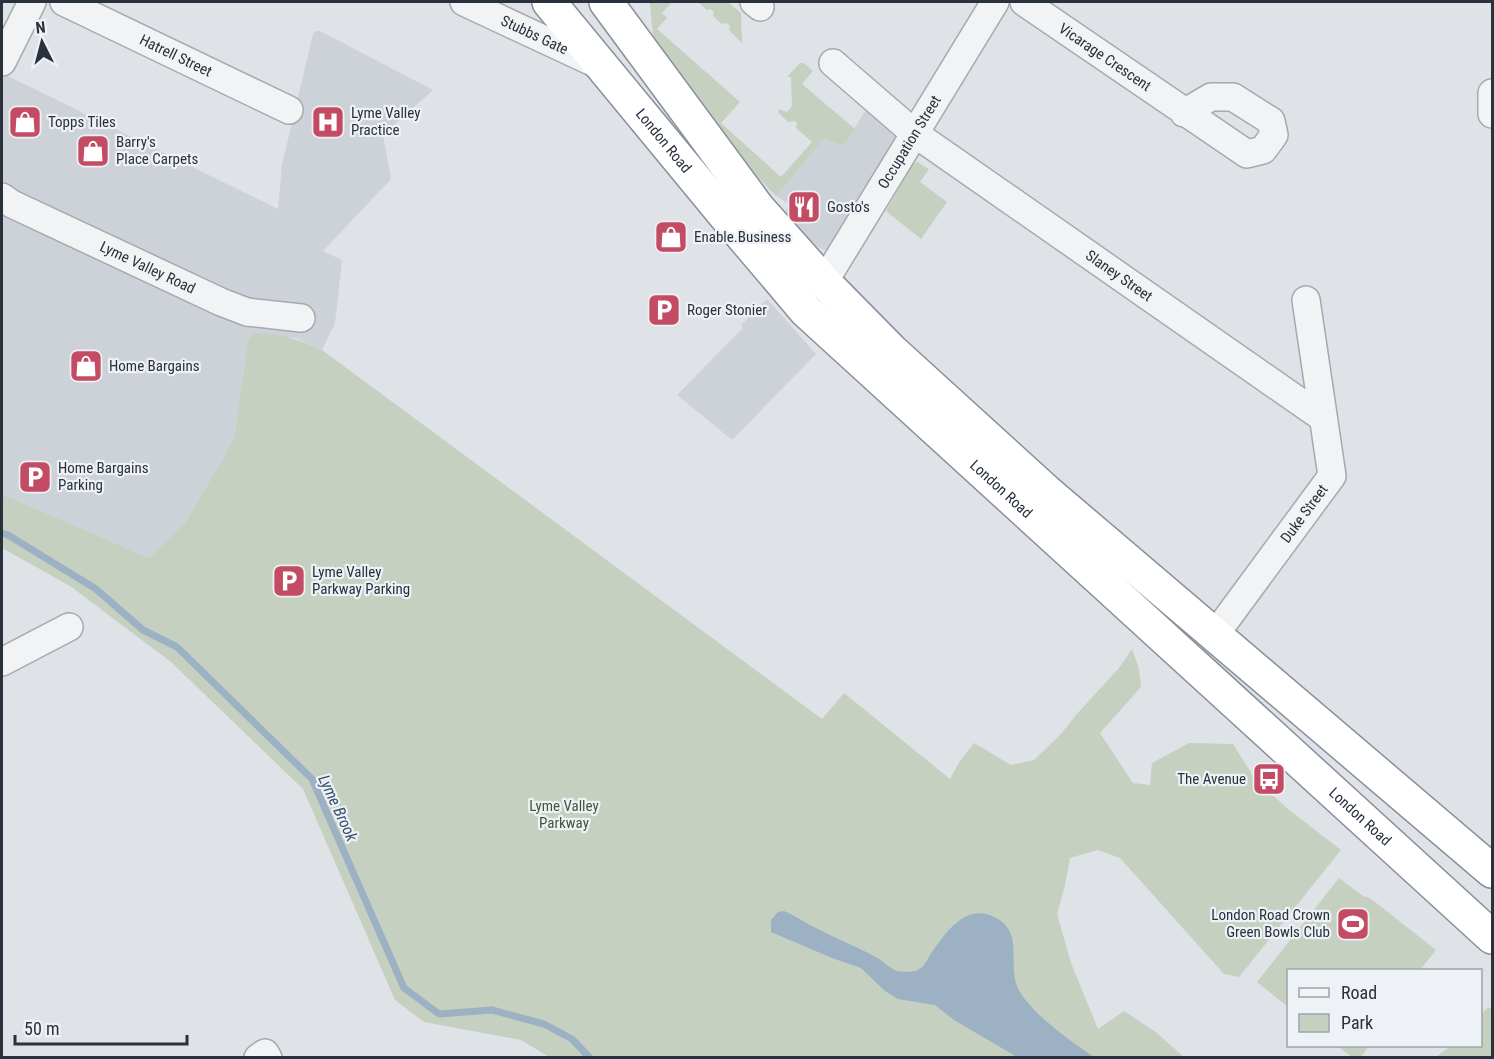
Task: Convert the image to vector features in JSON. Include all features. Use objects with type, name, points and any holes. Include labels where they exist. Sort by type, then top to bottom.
[{"type":"highway","name":"London Road","points":[[549,2],[569,42],[605,68],[806,311],[1492,935]]},
{"type":"highway","name":"London Road","points":[[614,4],[758,208],[824,282],[892,351],[1047,492],[1492,871]]},
{"type":"highway","points":[[569,42],[614,4]]},
{"type":"street","points":[[2,62],[32,2]]},
{"type":"street","name":"Hatrell Street","points":[[64,2],[289,110]]},
{"type":"street","name":"Stubbs Gate","points":[[464,2],[569,42]]},
{"type":"street","name":"Vicarage Crescent","points":[[1024,2],[1184,112]]},
{"type":"street","name":"Occupation Street","points":[[824,282],[992,3]]},
{"type":"street","name":"Slaney Street","points":[[833,63],[914,133],[1323,418]]},
{"type":"street","points":[[1492,93],[1492,114]]},
{"type":"street","name":"Lyme Valley Road","points":[[2,197],[12,204],[221,302],[247,312],[301,318]]},
{"type":"street","name":"Duke Street","points":[[1214,636],[1332,476],[1306,300]]},
{"type":"street","points":[[2,662],[69,627]]},
{"type":"street","points":[[258,1058],[265,1053],[268,1058]]},
{"type":"shaded area","points":[[320,31],[433,90],[383,135],[391,179],[323,251],[342,260],[335,323],[322,350],[296,338],[252,334],[248,341],[234,439],[185,523],[149,558],[2,494],[2,73],[278,209],[282,165],[313,34]]},
{"type":"shaded area","points":[[867,108],[900,142],[834,255],[793,234],[789,219],[791,216],[785,212],[789,204],[776,196],[824,139],[843,146]]},
{"type":"shaded area","points":[[767,299],[816,354],[732,440],[677,395],[743,328],[741,325]]},
{"type":"green space","points":[[650,2],[672,2],[662,13],[667,18],[657,29],[740,102],[721,123],[781,177],[812,142],[796,128],[797,123],[788,122],[778,112],[779,109],[787,112],[792,106],[791,77],[787,77],[800,63],[804,63],[813,71],[802,84],[855,129],[843,146],[824,139],[776,196],[733,152],[653,38]]},
{"type":"green space","points":[[698,2],[728,2],[741,13],[742,43],[729,30],[730,26],[727,23],[722,24],[713,16],[714,12],[707,10]]},
{"type":"green space","points":[[917,162],[929,169],[920,182],[947,202],[921,239],[886,211],[913,164]]},
{"type":"green space","name":"Lyme Valley Parkway","points":[[252,333],[288,337],[322,350],[822,719],[844,693],[950,779],[974,743],[1011,765],[1034,760],[1061,734],[1119,668],[1132,649],[1139,669],[1141,687],[1100,733],[1133,783],[1150,785],[1152,763],[1189,743],[1233,744],[1255,779],[1288,809],[1341,850],[1239,977],[1224,974],[1120,858],[1098,850],[1070,858],[1057,914],[1071,963],[1098,1029],[1124,1011],[1157,1033],[1184,1057],[549,1057],[521,1040],[424,1022],[395,1000],[303,789],[171,662],[70,586],[2,548],[2,494],[149,558],[185,523],[234,439],[248,341]]},
{"type":"green space","name":"London Road Crown Green Bowls Club","points":[[1339,878],[1363,896],[1370,898],[1436,950],[1421,969],[1287,969],[1287,1006],[1257,982]]},
{"type":"green space","points":[[1488,1007],[1492,1010],[1492,1057],[1436,1057],[1450,1047],[1482,1047],[1482,1014]]},
{"type":"green space","points":[[1338,1047],[1368,1047],[1360,1058],[1352,1057]]},
{"type":"water","points":[[784,911],[874,956],[894,970],[904,972],[915,971],[923,966],[950,928],[958,921],[977,913],[998,919],[1006,925],[1013,941],[1015,977],[1022,996],[1051,1025],[1094,1057],[1017,1057],[954,1020],[935,1005],[898,999],[885,991],[861,968],[771,932],[771,920],[778,912]]},
{"type":"waterway","name":"Lyme Brook","points":[[2,533],[96,589],[143,630],[177,647],[312,779],[404,988],[439,1014],[492,1010],[544,1024],[572,1039],[590,1058]]},
{"type":"place","name":"Topps Tiles","points":[[25,122]]},
{"type":"place","name":"Lyme Valley Practice","points":[[328,122]]},
{"type":"place","name":"Barry's Place Carpets","points":[[93,151]]},
{"type":"place","name":"Gosto's","points":[[804,207]]},
{"type":"place","name":"Enable.Business","points":[[671,237]]},
{"type":"place","name":"Roger Stonier","points":[[664,310]]},
{"type":"place","name":"Home Bargains","points":[[86,366]]},
{"type":"place","name":"Home Bargains Parking","points":[[35,477]]},
{"type":"place","name":"Lyme Valley Parkway Parking","points":[[289,581]]},
{"type":"place","name":"The Avenue","points":[[1269,779]]},
{"type":"place","name":"London Road Crown Green Bowls Club","points":[[1353,924]]}]
